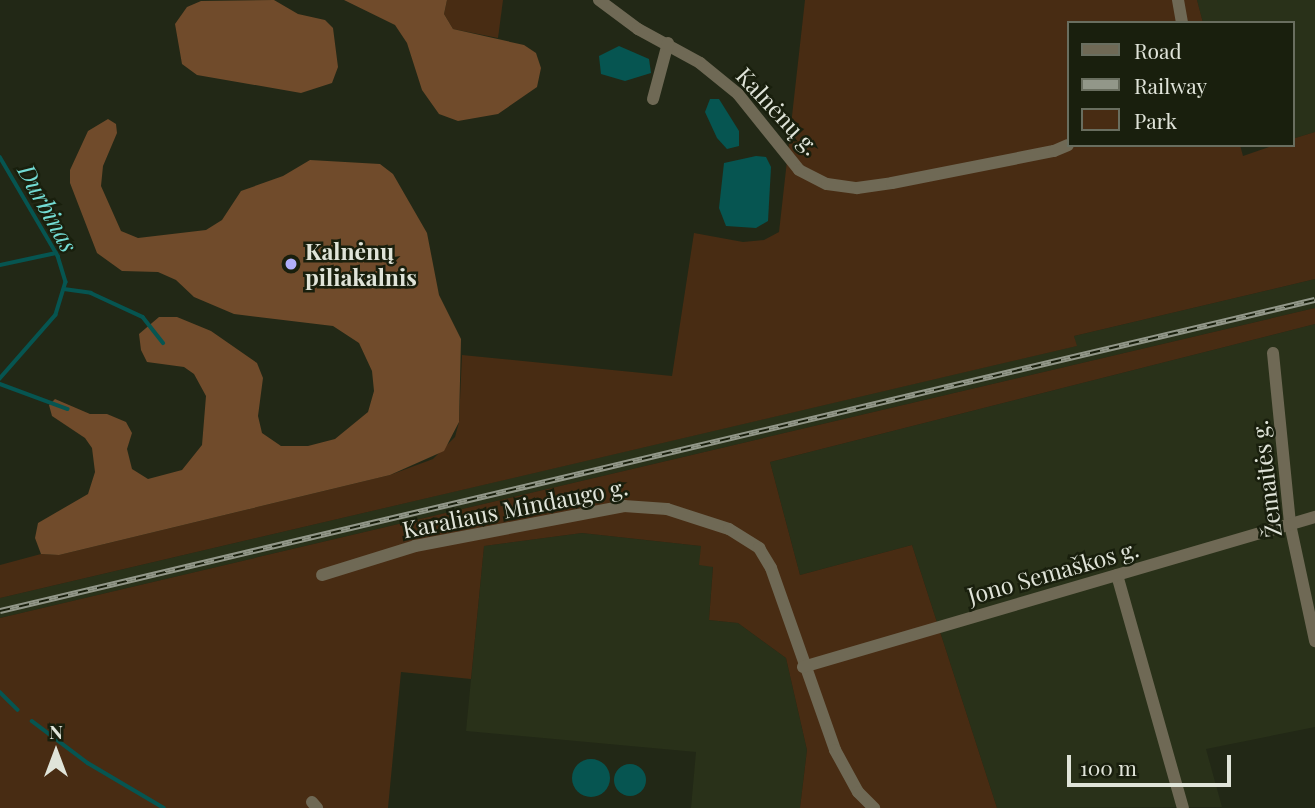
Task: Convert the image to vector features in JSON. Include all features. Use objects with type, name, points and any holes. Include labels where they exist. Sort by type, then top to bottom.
[{"type":"street","name":"Kalnėnų g.","points":[[599,0],[638,29],[668,43],[738,94],[799,170],[827,184],[857,188],[892,183],[1054,151],[1066,146]]},
{"type":"street","points":[[1178,0],[1182,21]]},
{"type":"street","points":[[653,99],[668,43]]},
{"type":"street","name":"Žemaitės g.","points":[[1273,353],[1290,524],[1315,641]]},
{"type":"street","name":"Karaliaus Mindaugo g.","points":[[322,575],[415,545],[596,510],[647,505],[729,528],[759,548],[771,568],[803,667],[835,750],[858,792],[874,808]]},
{"type":"street","name":"Jono Semaškos g.","points":[[803,667],[1315,517]]},
{"type":"street","points":[[1117,575],[1183,808]]},
{"type":"shaded area","points":[[274,0],[298,14],[325,20],[333,28],[338,67],[332,83],[301,93],[197,75],[182,64],[175,24],[187,7],[201,1]]},
{"type":"shaded area","points":[[344,0],[447,0],[444,14],[453,29],[524,45],[536,53],[541,68],[537,87],[498,114],[458,121],[439,114],[422,90],[407,43],[395,25]]},
{"type":"shaded area","points":[[1197,0],[1315,0],[1315,132],[1294,138],[1294,21],[1202,21]]},
{"type":"shaded area","points":[[108,119],[116,124],[117,133],[103,166],[101,186],[121,231],[138,238],[206,230],[222,220],[241,191],[283,176],[310,160],[380,164],[393,174],[427,233],[439,295],[461,339],[459,422],[444,451],[390,475],[59,555],[41,554],[35,538],[38,523],[88,494],[95,472],[92,448],[85,438],[52,416],[49,405],[55,399],[90,414],[107,414],[126,422],[132,433],[127,449],[132,469],[148,479],[182,470],[202,445],[206,396],[194,374],[184,367],[147,362],[141,350],[139,334],[159,317],[177,317],[211,331],[257,363],[263,378],[258,416],[262,433],[281,446],[308,446],[335,439],[368,412],[374,391],[372,371],[359,343],[333,326],[234,314],[194,297],[176,280],[158,272],[122,271],[97,253],[70,183],[70,170],[88,131]]},
{"type":"shaded area","points":[[1315,279],[1315,308],[0,618],[0,598],[1076,346],[1074,336]]},
{"type":"shaded area","points":[[1315,324],[1315,727],[1206,749],[1222,807],[997,808],[912,545],[800,575],[770,462]]},
{"type":"shaded area","points":[[582,533],[701,546],[713,566],[709,620],[738,623],[786,658],[807,750],[800,808],[691,808],[696,752],[466,731],[484,546]]},
{"type":"green space","points":[[447,0],[503,0],[498,38],[453,29],[444,14]]},
{"type":"green space","points":[[805,0],[1197,0],[1202,21],[1066,21],[1066,147],[1241,147],[1243,156],[1269,147],[1294,147],[1294,138],[1315,132],[1315,279],[1074,336],[1077,346],[0,598],[0,565],[41,554],[59,555],[390,475],[433,459],[455,437],[459,422],[462,355],[672,376],[694,233],[743,242],[764,240],[779,232]]},
{"type":"green space","points":[[1315,308],[1315,324],[770,462],[800,575],[912,545],[997,808],[800,808],[807,750],[786,658],[738,623],[709,620],[713,567],[699,565],[701,546],[582,533],[484,546],[471,679],[401,672],[388,808],[0,808],[0,618]]},
{"type":"water","points":[[619,46],[649,59],[651,73],[625,81],[601,74],[599,56]]},
{"type":"water","points":[[710,99],[719,99],[739,131],[739,146],[727,149],[717,138],[705,112]]},
{"type":"water","points":[[756,156],[766,157],[771,167],[768,221],[756,228],[726,226],[719,208],[724,163]]},
{"type":"water","points":[[591,759],[604,765],[610,778],[604,791],[591,797],[578,791],[572,778],[578,765]]},
{"type":"water","points":[[630,764],[641,769],[646,780],[641,791],[630,796],[619,791],[614,780],[619,769]]},
{"type":"waterway","name":"Durbinas","points":[[0,157],[58,256],[66,282],[56,315],[0,379]]},
{"type":"waterway","points":[[0,265],[56,253]]},
{"type":"waterway","points":[[64,289],[91,293],[143,317],[163,343]]},
{"type":"waterway","points":[[0,384],[68,409]]},
{"type":"waterway","name":"Durbinas","points":[[0,692],[18,710]]},
{"type":"waterway","name":"Durbinas","points":[[32,721],[88,763],[164,808]]},
{"type":"railway","points":[[0,611],[1315,300]]},
{"type":"place","name":"Kalnėnų piliakalnis","points":[[291,264]]}]
